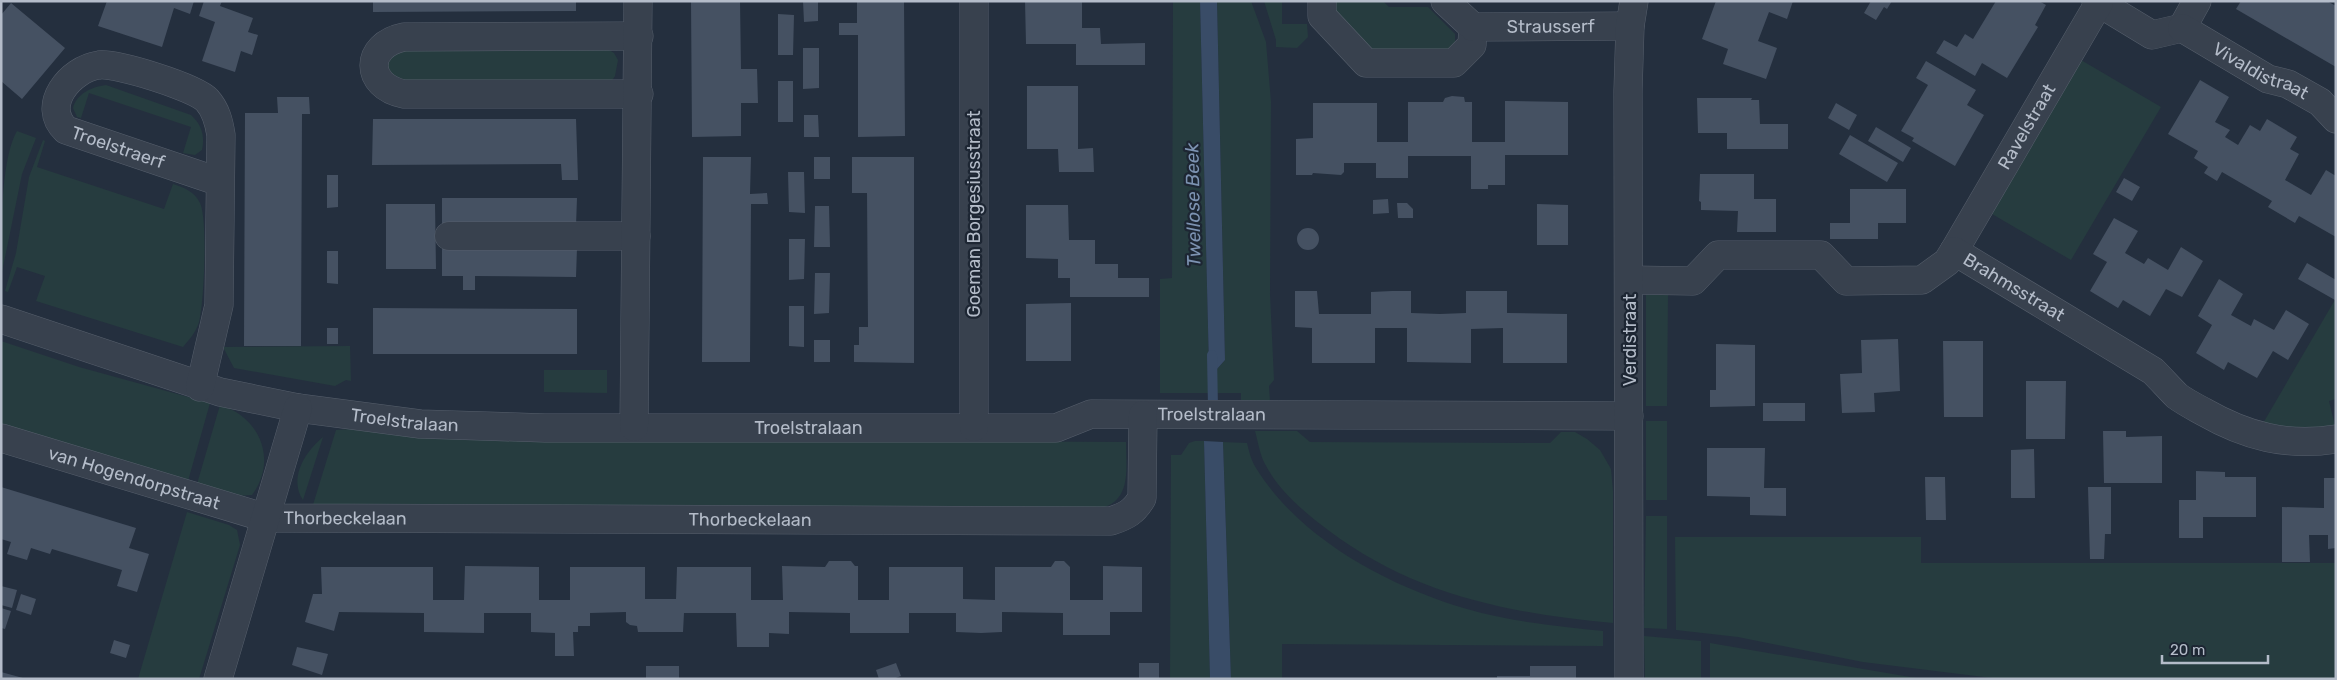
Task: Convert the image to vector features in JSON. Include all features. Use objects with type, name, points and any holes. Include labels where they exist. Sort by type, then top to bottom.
[{"type":"street","points":[[634,427],[639,94],[638,1]]},
{"type":"street","name":"Goeman Borgesiusstraat","points":[[974,1],[974,427]]},
{"type":"street","points":[[1322,1],[1322,16],[1366,63],[1454,63],[1472,44],[1473,27],[1445,1]]},
{"type":"street","points":[[2182,28],[2197,1]]},
{"type":"street","name":"Ravelstraat","points":[[1954,251],[2097,2],[2152,35],[2182,28]]},
{"type":"street","name":"Strausserf","points":[[1473,27],[1632,14]]},
{"type":"street","name":"Verdistraat","points":[[1629,679],[1632,14]]},
{"type":"street","name":"Vivaldistraat","points":[[2182,28],[2268,79],[2288,84],[2320,102],[2336,119]]},
{"type":"street","points":[[639,36],[404,37],[390,40],[381,46],[375,59],[374,71],[380,83],[392,91],[404,94],[639,94]]},
{"type":"street","name":"Troelstraerf","points":[[200,387],[219,305],[221,135],[217,116],[206,100],[190,89],[105,64],[81,71],[68,82],[59,95],[55,110],[60,124],[66,130],[220,182]]},
{"type":"street","points":[[449,236],[636,236]]},
{"type":"street","name":"Brahmsstraat","points":[[1630,280],[1693,281],[1718,254],[1821,255],[1846,281],[1922,280],[1947,262],[1954,251],[2153,371],[2178,397],[2227,426],[2257,437],[2277,441],[2316,442],[2336,439]]},
{"type":"street","name":"Troelstralaan","points":[[1,319],[200,387],[298,408],[420,424],[545,428],[1056,428],[1091,414],[1629,416]]},
{"type":"street","name":"Thorbeckelaan","points":[[218,679],[298,408]]},
{"type":"street","name":"Thorbeckelaan","points":[[266,518],[1111,521],[1126,517],[1136,508],[1142,498],[1143,414]]},
{"type":"street","name":"van Hogendorpstraat","points":[[1,438],[266,518]]},
{"type":"green space","points":[[1173,1],[1200,1],[1209,368],[1217,369],[1225,360],[1217,1],[1251,1],[1266,42],[1271,102],[1270,294],[1274,380],[1269,386],[1270,402],[1241,402],[1241,393],[1160,393],[1160,279],[1172,278]]},
{"type":"green space","points":[[1264,1],[1282,1],[1282,24],[1307,24],[1308,37],[1297,48],[1276,47],[1276,40]]},
{"type":"green space","points":[[1335,1],[1383,1],[1389,7],[1428,7],[1455,34],[1455,42],[1448,49],[1371,49],[1335,13]]},
{"type":"green space","points":[[606,48],[614,53],[618,60],[615,76],[611,82],[404,85],[385,73],[387,57],[393,50]]},
{"type":"green space","points":[[2081,60],[2161,107],[2071,260],[1992,214]]},
{"type":"green space","points":[[106,85],[191,115],[202,131],[202,150],[195,155],[183,153],[191,127],[89,93],[81,118],[77,117],[73,108],[78,98],[90,89]]},
{"type":"green space","points":[[17,131],[36,138],[22,174],[1,277],[4,180],[11,144]]},
{"type":"green space","points":[[43,140],[45,141],[37,167],[164,209],[173,184],[189,191],[198,199],[202,212],[205,243],[201,312],[198,326],[183,347],[36,301],[45,276],[17,267],[8,292],[5,291],[16,253],[29,177]]},
{"type":"green space","points":[[1668,294],[1667,406],[1646,406],[1646,295]]},
{"type":"green space","points":[[2336,298],[2336,399],[2329,401],[2335,426],[2297,430],[2262,425]]},
{"type":"green space","points":[[1,341],[79,367],[210,403],[188,481],[1,424]]},
{"type":"green space","points":[[350,346],[351,381],[346,380],[335,386],[234,368],[223,347]]},
{"type":"green space","points":[[544,370],[607,370],[607,393],[544,392]]},
{"type":"green space","points":[[220,405],[246,419],[261,441],[264,454],[264,468],[260,482],[252,495],[236,496],[197,484]]},
{"type":"green space","points":[[1646,421],[1667,421],[1667,500],[1646,500]]},
{"type":"green space","points":[[351,429],[453,439],[1126,442],[1126,472],[1123,491],[1111,504],[1101,508],[312,508],[336,430]]},
{"type":"green space","points":[[1255,431],[1297,431],[1310,442],[1550,443],[1561,432],[1575,432],[1600,450],[1611,469],[1613,491],[1613,623],[1574,619],[1499,606],[1463,597],[1394,571],[1328,530],[1285,492],[1265,464],[1260,453]]},
{"type":"green space","points":[[323,437],[303,500],[297,483],[298,474],[305,457]]},
{"type":"green space","points":[[1204,441],[1210,679],[1170,679],[1171,455],[1181,455],[1189,443]]},
{"type":"green space","points":[[1223,442],[1247,443],[1251,459],[1256,468],[1274,494],[1296,517],[1321,538],[1377,573],[1437,599],[1467,609],[1534,623],[1603,631],[1603,646],[1282,644],[1282,679],[1231,679]]},
{"type":"green space","points":[[187,512],[229,525],[237,530],[240,545],[199,679],[138,679]]},
{"type":"green space","points":[[1646,516],[1667,516],[1667,629],[1644,628]]},
{"type":"green space","points":[[1675,537],[1921,537],[1921,563],[2336,563],[2336,679],[2000,679],[1863,662],[1738,637],[1676,630]]},
{"type":"green space","points":[[1644,636],[1701,641],[1701,679],[1645,679]]},
{"type":"green space","points":[[1710,643],[1922,679],[1710,679]]},
{"type":"water","points":[[1200,1],[1217,1],[1225,360],[1217,369],[1209,368]]},
{"type":"water","points":[[1204,441],[1223,442],[1231,679],[1210,679]]},
{"type":"building","points":[[107,1],[194,1],[190,14],[174,8],[162,47],[98,26]]},
{"type":"building","points":[[204,1],[222,1],[220,6],[253,18],[248,32],[258,35],[252,55],[241,51],[235,72],[202,61],[215,22],[199,16]]},
{"type":"building","points":[[373,1],[576,1],[576,11],[373,12]]},
{"type":"building","points":[[691,1],[740,1],[741,69],[757,69],[758,103],[741,103],[741,136],[692,137]]},
{"type":"building","points":[[803,1],[818,1],[818,21],[804,22]]},
{"type":"building","points":[[857,1],[904,1],[905,136],[858,137],[858,35],[839,35],[839,23],[857,23]]},
{"type":"building","points":[[1025,1],[1082,1],[1082,28],[1100,28],[1101,44],[1145,43],[1145,65],[1076,65],[1076,44],[1026,44]]},
{"type":"building","points":[[1716,1],[1793,1],[1787,19],[1769,12],[1758,41],[1777,48],[1766,79],[1723,64],[1728,49],[1702,39]]},
{"type":"building","points":[[1871,1],[1892,1],[1887,9],[1884,7],[1876,20],[1864,13]]},
{"type":"building","points":[[1996,1],[2039,1],[2046,5],[2035,25],[2038,27],[2007,78],[1982,63],[1975,76],[1936,53],[1944,40],[1957,47],[1965,34],[1973,39]]},
{"type":"building","points":[[2241,1],[2327,1],[2336,6],[2336,67],[2236,9]]},
{"type":"building","points":[[11,3],[65,48],[22,99],[1,81],[1,15]]},
{"type":"building","points":[[778,14],[794,15],[793,55],[778,55]]},
{"type":"building","points":[[803,48],[819,48],[819,88],[803,89]]},
{"type":"building","points":[[1926,61],[1976,90],[1967,105],[1984,115],[1955,166],[1912,141],[1914,138],[1901,131],[1928,85],[1916,78]]},
{"type":"building","points":[[2200,80],[2229,97],[2215,122],[2230,130],[2225,137],[2238,145],[2250,125],[2260,131],[2267,119],[2297,137],[2290,149],[2299,154],[2285,180],[2311,195],[2326,170],[2336,176],[2336,237],[2299,216],[2295,223],[2268,207],[2272,201],[2222,172],[2217,181],[2204,173],[2208,167],[2194,158],[2198,151],[2168,134]]},
{"type":"building","points":[[778,81],[793,81],[793,122],[778,122]]},
{"type":"building","points":[[1027,86],[1078,86],[1078,149],[1093,148],[1094,172],[1059,172],[1058,149],[1027,149]]},
{"type":"building","points":[[1452,96],[1464,97],[1465,102],[1472,102],[1472,142],[1505,142],[1505,101],[1568,102],[1568,155],[1505,155],[1505,185],[1488,185],[1488,189],[1471,189],[1471,156],[1408,156],[1408,178],[1376,178],[1376,163],[1344,163],[1344,172],[1341,175],[1313,173],[1312,175],[1296,175],[1296,139],[1313,138],[1313,103],[1377,103],[1377,142],[1408,142],[1408,102],[1443,102],[1445,98]]},
{"type":"building","points":[[277,97],[309,97],[310,114],[302,114],[301,346],[244,346],[245,113],[278,113]]},
{"type":"building","points":[[1697,98],[1752,98],[1751,100],[1759,100],[1760,124],[1788,124],[1788,149],[1727,149],[1727,133],[1698,133]]},
{"type":"building","points":[[1836,103],[1857,115],[1849,130],[1828,118]]},
{"type":"building","points":[[804,115],[818,115],[819,137],[804,137]]},
{"type":"building","points":[[373,119],[576,119],[578,180],[562,180],[561,164],[372,165]]},
{"type":"building","points":[[1876,127],[1911,148],[1903,162],[1868,141]]},
{"type":"building","points":[[1850,135],[1898,163],[1887,182],[1839,154]]},
{"type":"building","points":[[703,157],[751,157],[750,194],[767,193],[768,204],[751,204],[750,362],[702,362]]},
{"type":"building","points":[[814,157],[830,157],[830,179],[814,179]]},
{"type":"building","points":[[852,157],[914,157],[914,363],[854,362],[854,345],[859,345],[859,327],[868,327],[867,193],[852,193]]},
{"type":"building","points":[[788,172],[804,172],[805,213],[789,212]]},
{"type":"building","points":[[1700,174],[1754,174],[1754,199],[1776,199],[1776,232],[1737,232],[1738,211],[1701,210],[1701,202],[1699,201]]},
{"type":"building","points":[[327,175],[338,175],[338,207],[327,208]]},
{"type":"building","points":[[2124,178],[2140,187],[2132,201],[2116,192]]},
{"type":"building","points":[[1850,189],[1906,189],[1906,223],[1878,223],[1878,239],[1830,239],[1830,223],[1850,223]]},
{"type":"building","points":[[442,198],[577,198],[576,226],[442,225]]},
{"type":"building","points":[[1388,199],[1389,213],[1373,214],[1373,200]]},
{"type":"building","points":[[1397,203],[1407,203],[1413,209],[1413,218],[1398,218]]},
{"type":"building","points":[[386,204],[435,204],[436,269],[386,269]]},
{"type":"building","points":[[1537,204],[1568,205],[1568,245],[1537,245]]},
{"type":"building","points":[[1026,205],[1068,205],[1069,240],[1095,240],[1095,264],[1118,264],[1118,278],[1149,278],[1149,297],[1070,297],[1070,278],[1058,278],[1058,259],[1026,258]]},
{"type":"building","points":[[815,206],[829,206],[830,247],[814,247]]},
{"type":"building","points":[[2114,218],[2138,231],[2125,253],[2144,264],[2148,258],[2168,270],[2181,247],[2203,261],[2182,297],[2166,289],[2150,316],[2123,300],[2118,308],[2090,291],[2107,262],[2093,254]]},
{"type":"building","points":[[1304,228],[1312,228],[1319,235],[1319,243],[1312,250],[1304,250],[1297,243],[1297,235]]},
{"type":"building","points":[[789,239],[805,239],[804,279],[789,280]]},
{"type":"building","points":[[577,248],[576,277],[475,276],[475,290],[463,290],[463,276],[442,276],[442,249]]},
{"type":"building","points":[[327,251],[338,251],[338,284],[327,283]]},
{"type":"building","points":[[2307,263],[2336,280],[2335,300],[2298,279]]},
{"type":"building","points":[[815,273],[830,273],[829,313],[814,314]]},
{"type":"building","points":[[2219,279],[2243,294],[2231,315],[2251,326],[2254,319],[2274,330],[2286,310],[2309,324],[2288,360],[2273,351],[2257,378],[2228,362],[2224,370],[2196,353],[2212,325],[2198,316]]},
{"type":"building","points":[[1295,291],[1317,291],[1319,314],[1371,314],[1371,292],[1411,291],[1411,313],[1440,314],[1466,313],[1466,291],[1507,291],[1507,313],[1567,314],[1567,363],[1503,363],[1503,328],[1471,329],[1471,363],[1407,362],[1407,328],[1375,328],[1375,363],[1312,363],[1312,328],[1295,327]]},
{"type":"building","points":[[1071,303],[1071,361],[1026,361],[1026,304]]},
{"type":"building","points":[[789,306],[804,306],[804,347],[789,346]]},
{"type":"building","points":[[373,308],[577,309],[577,354],[373,354]]},
{"type":"building","points":[[327,328],[338,328],[338,344],[327,344]]},
{"type":"building","points":[[1898,339],[1900,391],[1874,393],[1875,412],[1842,413],[1840,374],[1862,373],[1861,340]]},
{"type":"building","points":[[814,340],[830,340],[830,362],[814,362]]},
{"type":"building","points":[[1943,341],[1983,341],[1983,417],[1944,417]]},
{"type":"building","points":[[1716,344],[1755,345],[1755,406],[1710,407],[1710,390],[1716,390]]},
{"type":"building","points":[[2026,381],[2066,381],[2065,439],[2026,439]]},
{"type":"building","points":[[1763,403],[1805,403],[1805,421],[1763,421]]},
{"type":"building","points":[[2103,431],[2126,431],[2126,437],[2162,436],[2162,483],[2104,483]]},
{"type":"building","points":[[1707,448],[1765,448],[1764,488],[1786,488],[1786,516],[1750,515],[1750,497],[1707,496]]},
{"type":"building","points":[[2034,449],[2035,498],[2011,498],[2011,450]]},
{"type":"building","points":[[2196,471],[2225,472],[2225,477],[2256,477],[2256,517],[2203,517],[2203,538],[2179,538],[2179,500],[2196,500]]},
{"type":"building","points":[[1925,477],[1945,477],[1946,520],[1926,520]]},
{"type":"building","points":[[2324,478],[2336,478],[2336,548],[2328,549],[2328,535],[2309,535],[2310,562],[2282,562],[2282,507],[2324,508]]},
{"type":"building","points":[[1,487],[136,528],[129,548],[149,554],[137,592],[117,586],[122,570],[52,549],[50,554],[31,548],[27,560],[7,554],[11,542],[1,539]]},
{"type":"building","points":[[2088,487],[2111,487],[2111,534],[2105,534],[2104,559],[2090,559]]},
{"type":"building","points":[[829,561],[851,561],[855,566],[858,566],[858,600],[889,600],[889,567],[963,567],[963,599],[995,600],[995,567],[1051,567],[1055,561],[1064,561],[1070,567],[1070,600],[1103,600],[1103,566],[1142,567],[1142,612],[1110,612],[1110,635],[1063,635],[1063,613],[1002,612],[1002,632],[981,633],[956,632],[956,613],[909,613],[909,633],[850,633],[850,613],[789,612],[789,634],[769,633],[769,647],[737,647],[736,613],[684,613],[683,632],[638,632],[637,626],[626,622],[626,612],[590,613],[590,626],[578,626],[578,632],[573,632],[574,656],[555,656],[555,633],[531,632],[531,613],[484,613],[484,633],[424,632],[424,613],[339,612],[334,631],[305,622],[313,594],[322,594],[321,567],[433,567],[433,600],[464,600],[465,566],[539,567],[539,600],[570,600],[570,567],[645,567],[645,599],[676,599],[677,567],[751,567],[751,600],[783,600],[782,566],[825,567]]},
{"type":"building","points":[[1,586],[17,590],[12,608],[1,605]]},
{"type":"building","points":[[21,594],[36,599],[31,615],[16,610]]},
{"type":"building","points":[[1,608],[11,611],[5,629],[1,628]]},
{"type":"building","points":[[114,640],[130,645],[126,658],[110,653]]},
{"type":"building","points":[[297,647],[328,654],[322,675],[292,665]]},
{"type":"building","points":[[896,663],[901,676],[893,679],[879,679],[876,670]]},
{"type":"building","points":[[1139,663],[1159,663],[1159,679],[1139,679]]},
{"type":"building","points":[[646,666],[679,666],[679,679],[646,679]]},
{"type":"building","points":[[1530,666],[1576,666],[1576,679],[1497,679],[1497,676],[1530,676]]},
{"type":"building","points":[[1,672],[23,678],[23,679],[1,679]]},
{"type":"waterway","name":"Twellose Beek","points":[[1212,355],[1213,408]]}]
